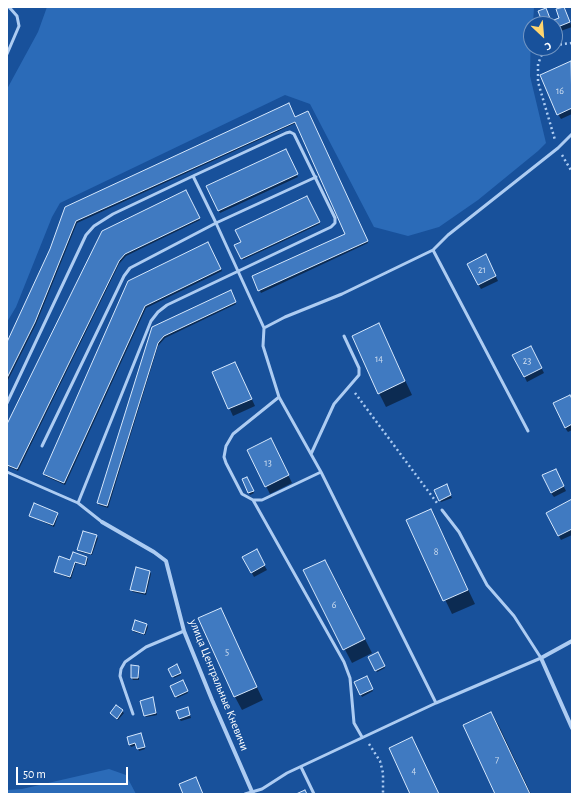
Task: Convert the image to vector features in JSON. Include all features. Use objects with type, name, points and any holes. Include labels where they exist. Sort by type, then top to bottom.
[{"type":"street","name":"улица Центральные Кневичи","points":[[102,522],[154,552],[166,561],[184,631],[212,700],[253,792]]},
{"type":"street","points":[[572,641],[541,658],[572,728]]},
{"type":"lane","points":[[7,54],[19,26],[16,16],[10,7]]},
{"type":"lane","points":[[7,403],[86,235],[94,226],[106,218],[193,176],[290,132],[294,134],[335,218],[335,223],[167,305],[151,321],[78,503]]},
{"type":"lane","points":[[264,328],[284,317],[342,294],[433,250],[448,235],[558,148],[572,134]]},
{"type":"lane","points":[[193,176],[264,328],[263,346],[279,397],[321,472],[436,703]]},
{"type":"lane","points":[[42,446],[124,276],[130,268],[216,223],[316,177]]},
{"type":"lane","points":[[433,250],[528,432]]},
{"type":"lane","points":[[311,454],[334,404],[359,375],[359,368],[344,336]]},
{"type":"lane","points":[[279,397],[233,434],[226,446],[224,457],[226,464],[242,494],[253,500],[262,500],[321,472]]},
{"type":"lane","points":[[7,472],[78,503],[102,522]]},
{"type":"lane","points":[[253,500],[344,662],[350,678],[354,723],[362,737]]},
{"type":"lane","points":[[245,794],[262,789],[287,773],[436,703],[541,658],[514,616],[487,585],[459,532],[442,510]]},
{"type":"lane","points":[[134,714],[120,676],[121,669],[125,662],[146,648],[184,631]]},
{"type":"lane","points":[[301,767],[314,794]]},
{"type":"path","points":[[541,56],[538,64],[538,82],[558,148],[572,172]]},
{"type":"path","points":[[350,387],[442,510]]},
{"type":"path","points":[[362,737],[374,750],[380,761],[383,773],[383,794]]},
{"type":"shaded area","points":[[47,7],[534,7],[533,16],[523,16],[523,56],[530,56],[530,76],[546,143],[478,200],[439,227],[408,236],[374,227],[310,104],[285,95],[60,203],[52,217],[16,307],[7,322],[7,89],[38,32]]},
{"type":"shaded area","points":[[109,769],[126,775],[136,794],[7,794],[7,790],[22,789]]},
{"type":"building","points":[[564,7],[570,22],[563,25],[563,16],[558,16],[556,9]]},
{"type":"building","points":[[546,8],[549,16],[540,16],[538,11]]},
{"type":"building","points":[[571,61],[572,108],[557,115],[540,75]]},
{"type":"building","points":[[289,103],[295,117],[308,111],[368,241],[258,291],[252,276],[345,234],[295,122],[76,221],[35,322],[7,378],[7,342],[50,249],[65,207]]},
{"type":"building","points":[[286,149],[298,174],[218,211],[206,186]]},
{"type":"building","points":[[186,190],[200,218],[125,254],[119,261],[17,469],[7,465],[7,424],[102,231]]},
{"type":"building","points":[[307,196],[320,222],[241,259],[234,245],[241,242],[235,230]]},
{"type":"building","points":[[208,242],[221,269],[145,306],[64,483],[43,474],[128,281]]},
{"type":"building","points":[[486,254],[496,276],[478,285],[467,264]]},
{"type":"building","points":[[231,290],[236,302],[164,336],[158,343],[107,506],[97,503],[152,327]]},
{"type":"building","points":[[379,323],[405,381],[378,394],[352,336]]},
{"type":"building","points":[[531,346],[542,368],[524,377],[512,355]]},
{"type":"building","points":[[235,362],[252,399],[228,409],[212,372]]},
{"type":"building","points":[[570,395],[572,399],[572,424],[565,428],[553,403]]},
{"type":"building","points":[[271,438],[289,475],[265,487],[247,450]]},
{"type":"building","points":[[556,469],[564,486],[551,493],[542,475]]},
{"type":"building","points":[[247,477],[254,491],[248,493],[242,479]]},
{"type":"building","points":[[447,484],[451,495],[439,501],[434,490]]},
{"type":"building","points":[[572,499],[572,529],[558,536],[546,513]]},
{"type":"building","points":[[34,503],[58,513],[53,525],[29,516]]},
{"type":"building","points":[[431,509],[468,590],[443,601],[406,520]]},
{"type":"building","points":[[83,531],[97,535],[91,554],[77,550]]},
{"type":"building","points":[[257,549],[265,565],[251,573],[242,557]]},
{"type":"building","points":[[73,552],[87,557],[85,565],[75,562],[70,577],[54,572],[59,556],[70,560]]},
{"type":"building","points":[[325,560],[365,639],[343,650],[303,570]]},
{"type":"building","points":[[136,567],[150,571],[145,593],[130,590]]},
{"type":"building","points":[[221,608],[257,687],[234,697],[198,618]]},
{"type":"building","points":[[135,620],[147,624],[144,634],[132,630]]},
{"type":"building","points":[[378,652],[385,666],[375,671],[368,657]]},
{"type":"building","points":[[177,664],[181,673],[172,677],[168,669]]},
{"type":"building","points":[[131,665],[139,666],[138,678],[131,678]]},
{"type":"building","points":[[367,676],[373,689],[360,695],[354,682]]},
{"type":"building","points":[[183,680],[188,691],[175,697],[170,686]]},
{"type":"building","points":[[153,697],[156,713],[144,716],[140,701]]},
{"type":"building","points":[[116,705],[123,710],[117,719],[110,713]]},
{"type":"building","points":[[188,707],[190,715],[179,719],[176,711]]},
{"type":"building","points":[[491,712],[530,794],[495,794],[463,725]]},
{"type":"building","points":[[141,733],[145,747],[137,749],[135,743],[129,745],[127,737]]},
{"type":"building","points":[[412,737],[439,794],[410,794],[389,748]]},
{"type":"building","points":[[196,777],[203,794],[183,794],[179,784]]},
{"type":"building","points":[[305,790],[307,794],[296,794]]}]
